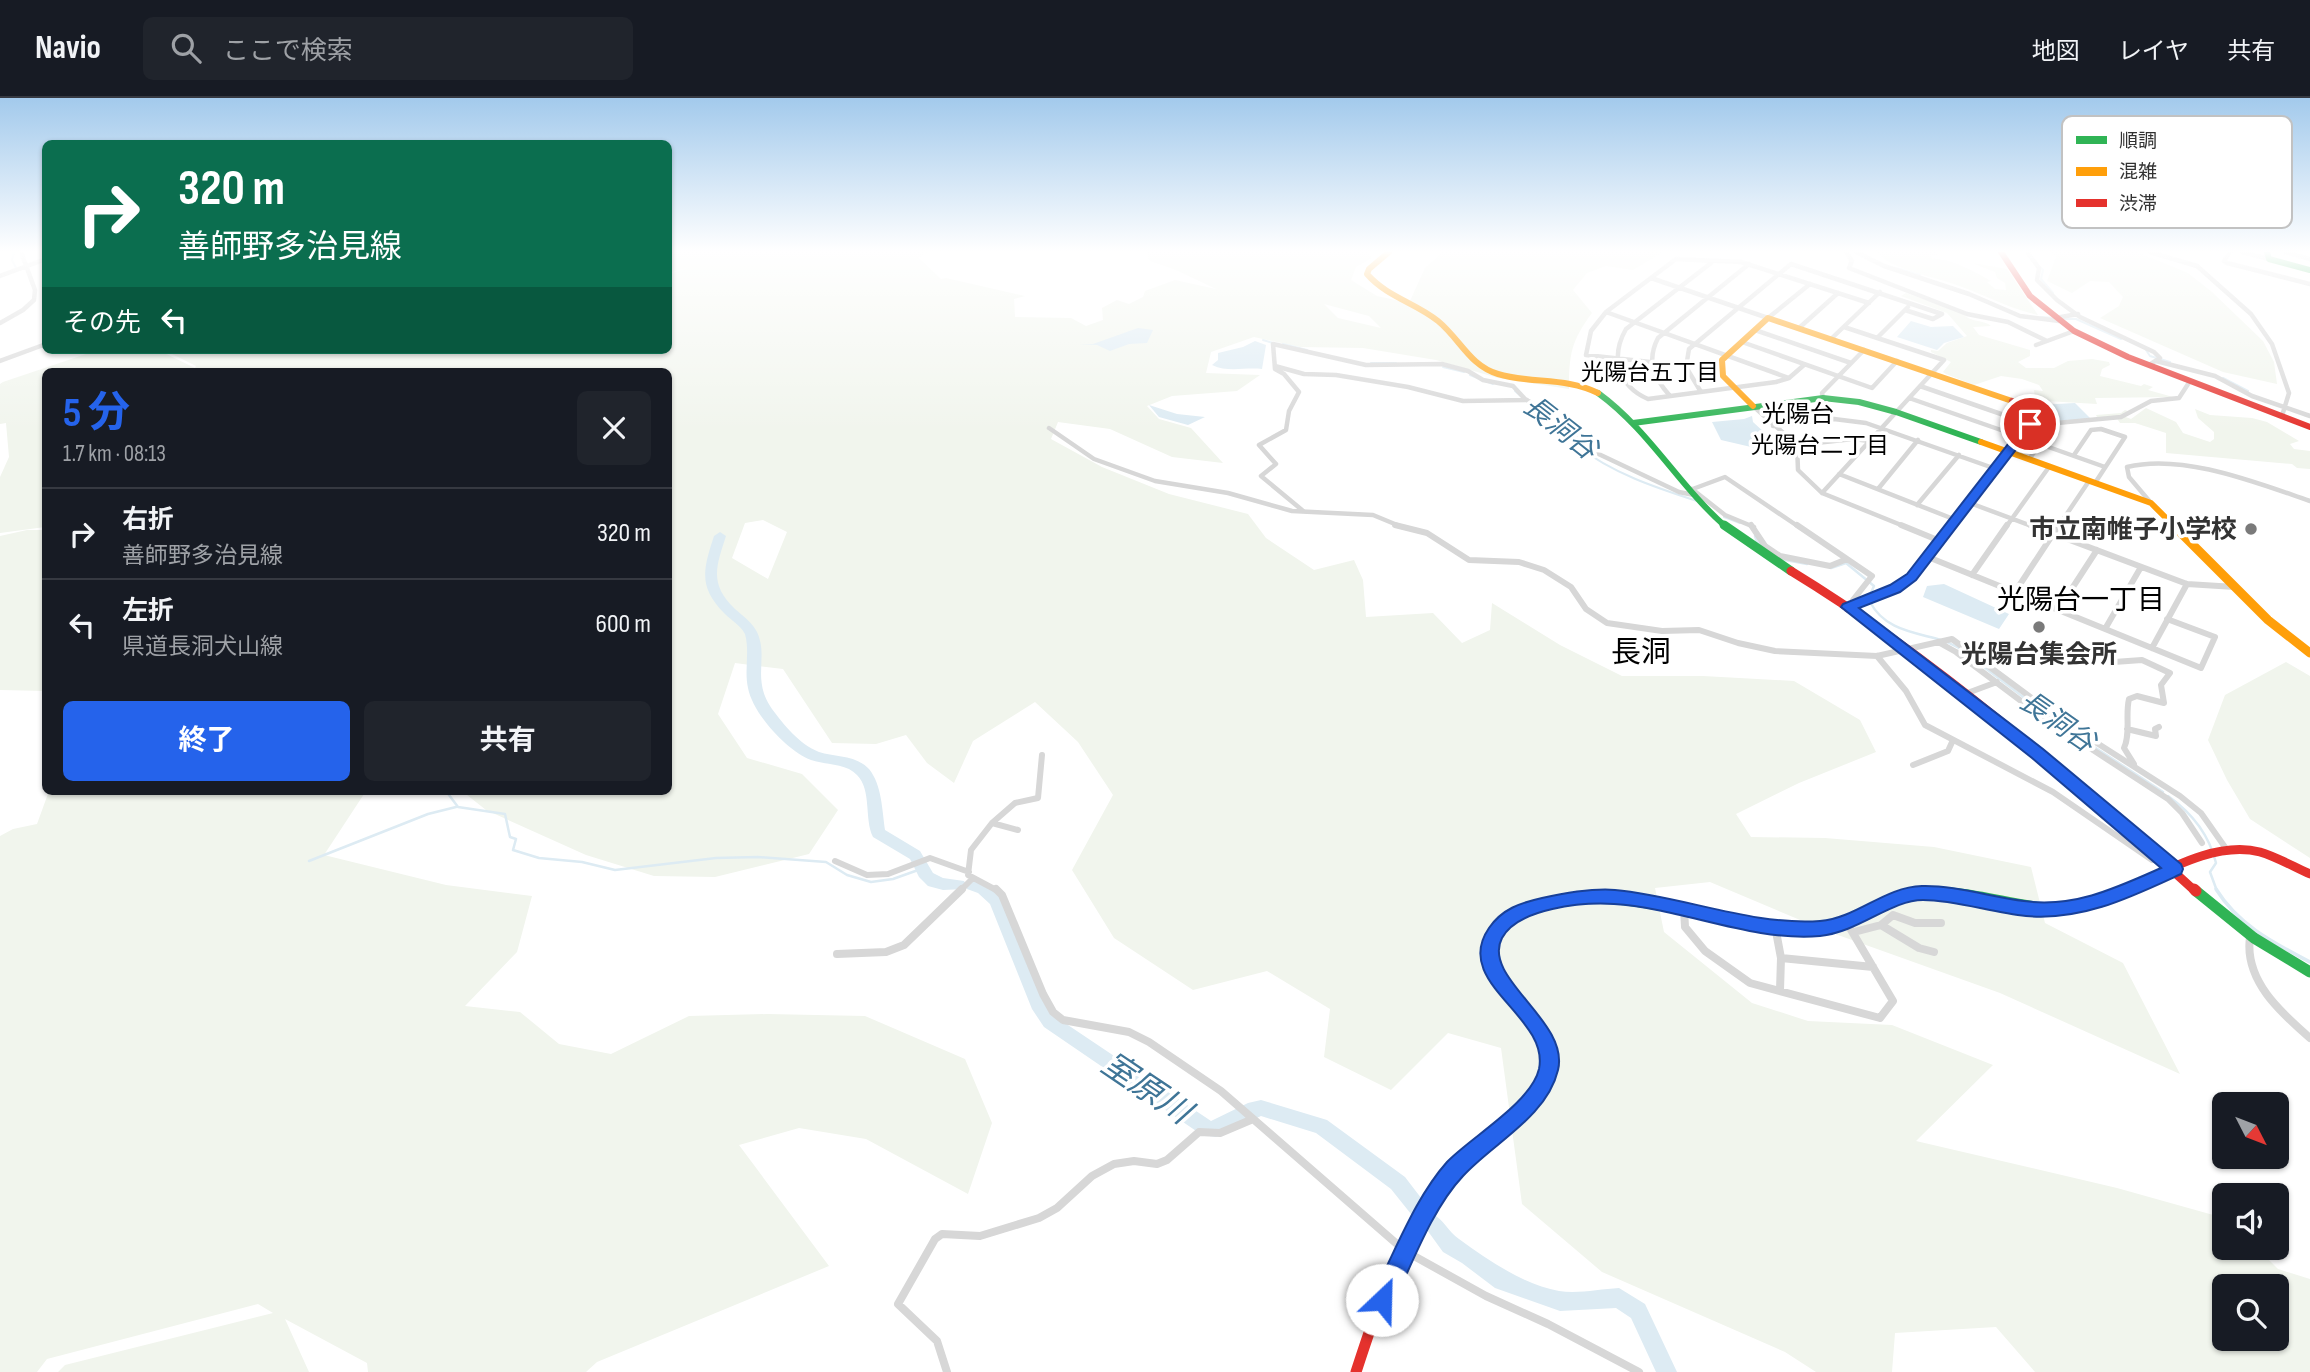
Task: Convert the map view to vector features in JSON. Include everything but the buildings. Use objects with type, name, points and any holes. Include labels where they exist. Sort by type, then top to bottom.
[{"type":"main road","points":[[1419,311],[1434,318],[1458,346],[1488,371],[1506,377],[1550,379],[1586,386],[1601,395],[1633,424],[1694,495],[1741,539],[1848,607],[2100,803],[2250,937],[2309,973]]},
{"type":"main road","points":[[2048,311],[2074,331],[2156,361],[2190,381],[2284,409],[2310,427]]},
{"type":"main road","points":[[1754,406],[1734,388],[1721,369],[1726,355],[1768,318],[2013,401],[2033,419],[1912,577],[1883,594],[1848,607]]},
{"type":"main road","points":[[1633,424],[1824,398],[1859,402],[1896,412],[2151,503],[2268,620],[2310,653]]},
{"type":"main road","points":[[1356,1372],[1364,1344],[1405,1251],[1432,1202],[1454,1170],[1527,1105],[1545,1082],[1550,1066],[1549,1051],[1544,1039],[1493,972],[1489,950],[1504,921],[1524,909],[1592,897],[1628,898],[1775,926],[1819,929],[1847,923],[1903,895],[1924,893],[2028,909],[2072,908],[2109,899],[2206,855],[2224,850],[2251,850],[2270,855],[2310,874]]},
{"type":"street","points":[[0,323],[17,311]]},
{"type":"street","points":[[1648,311],[1620,338],[1615,358],[1619,372],[1636,396],[1648,399],[1789,378],[1804,365]]},
{"type":"street","points":[[1670,396],[1652,371],[1650,362],[1653,347],[1691,311]]},
{"type":"street","points":[[1701,392],[1690,379],[1684,363],[1694,344],[1734,311]]},
{"type":"street","points":[[1748,311],[1768,318],[1776,311]]},
{"type":"street","points":[[1799,328],[1817,311]]},
{"type":"street","points":[[1831,339],[1860,311]]},
{"type":"street","points":[[1877,338],[1904,311]]},
{"type":"street","points":[[1910,311],[1933,319],[1942,314],[1935,311]]},
{"type":"street","points":[[1960,311],[2008,322],[2047,341]]},
{"type":"street","points":[[2009,311],[2020,316],[2057,319],[2073,314]]},
{"type":"street","points":[[2070,311],[2149,348],[2156,361],[2214,376],[2252,396],[2310,416]]},
{"type":"street","points":[[2248,311],[2272,344],[2289,393],[2284,409]]},
{"type":"street","points":[[1650,362],[1586,355],[1591,331],[1606,312],[1789,378]]},
{"type":"street","points":[[1822,493],[1944,360],[1844,327]]},
{"type":"street","points":[[1755,330],[1851,363]]},
{"type":"street","points":[[2036,345],[2074,331]]},
{"type":"street","points":[[1742,342],[1872,388],[1898,362]]},
{"type":"street","points":[[1302,511],[1261,476],[1276,464],[1259,445],[1286,430],[1289,411],[1299,391],[1284,374],[1275,369],[1273,344],[1366,365],[1442,364],[1468,371],[1483,380],[1513,386],[1524,400],[1560,419],[1588,449],[1679,492],[1694,495],[1725,515],[1753,526],[1765,546],[1780,556],[1830,566],[1847,559]]},
{"type":"street","points":[[0,361],[42,345]]},
{"type":"street","points":[[1824,398],[1822,393],[1864,350]]},
{"type":"street","points":[[1275,366],[1304,373],[1336,375],[1408,387],[1463,401],[1524,400]]},
{"type":"street","points":[[2029,459],[2057,423],[2129,415],[2151,401],[2179,398],[2190,381]]},
{"type":"street","points":[[1920,386],[2030,424]]},
{"type":"street","points":[[1909,398],[2021,437]]},
{"type":"street","points":[[1754,406],[1797,445],[1853,439],[1870,441]]},
{"type":"street","points":[[1773,426],[1834,419],[1881,427],[1996,469]]},
{"type":"street","points":[[1049,428],[1094,459],[1156,481],[1228,493],[1259,503],[1318,514],[1373,515],[1427,533],[1469,560],[1520,562],[1544,570],[1571,587],[1586,609],[1607,623],[1662,631],[1699,630],[1738,643],[1774,650],[1877,656],[1952,639],[2064,722],[2201,813],[2224,850]]},
{"type":"street","points":[[2015,592],[2125,437],[2101,429],[2091,430],[2074,455]]},
{"type":"street","points":[[1878,489],[1918,440]]},
{"type":"street","points":[[2040,444],[2105,467]]},
{"type":"street","points":[[1797,445],[1798,470],[1822,493],[1940,541]]},
{"type":"street","points":[[1917,505],[1958,455]]},
{"type":"street","points":[[2151,503],[2129,477],[2127,467],[2142,463],[2182,467],[2254,481],[2310,501]]},
{"type":"street","points":[[1972,575],[2049,467]]},
{"type":"street","points":[[1839,474],[1956,520]]},
{"type":"street","points":[[1694,495],[1725,477],[1872,576],[1853,600],[1861,602]]},
{"type":"street","points":[[1970,503],[2187,584],[2237,587]]},
{"type":"street","points":[[2058,610],[2097,550]]},
{"type":"street","points":[[1928,557],[2202,668],[2216,638],[2167,619]]},
{"type":"street","points":[[2105,629],[2141,567]]},
{"type":"street","points":[[2152,648],[2187,584]]},
{"type":"street","points":[[1940,641],[2040,716],[2176,807],[2202,843]]},
{"type":"street","points":[[1877,656],[1906,691],[1920,721],[2053,792],[2152,860]]},
{"type":"street","points":[[2114,662],[2142,660],[2170,673],[2161,685],[2164,703],[2130,697],[2126,712],[2128,739],[2124,748],[2139,770]]},
{"type":"street","points":[[1962,695],[1997,682]]},
{"type":"street","points":[[2127,729],[2156,736],[2155,729],[2159,727]]},
{"type":"street","points":[[1913,765],[1948,751],[1954,740]]},
{"type":"street","points":[[837,954],[886,952],[904,945],[971,875],[971,850],[992,823],[1015,803],[1038,798],[1042,755]]},
{"type":"street","points":[[2130,774],[2139,770]]},
{"type":"street","points":[[2084,812],[2100,803]]},
{"type":"street","points":[[992,823],[1018,830]]},
{"type":"street","points":[[835,861],[849,869],[878,876],[930,858],[994,887],[1002,895],[1043,994],[1053,1012],[1062,1020],[1129,1032],[1149,1042],[1242,1108],[1405,1251],[1486,1296],[1548,1324],[1639,1372]]},
{"type":"street","points":[[1684,909],[1685,927],[1705,951],[1750,983],[1880,1018],[1893,1001],[1847,923]]},
{"type":"street","points":[[1854,932],[1881,925],[1893,915],[1915,923],[1941,923]]},
{"type":"street","points":[[1881,925],[1919,948],[1934,952]]},
{"type":"street","points":[[1775,926],[1781,958],[1780,990]]},
{"type":"street","points":[[2250,937],[2246,947],[2258,977],[2287,1019],[2310,1038]]},
{"type":"street","points":[[1781,958],[1873,967]]},
{"type":"street","points":[[947,1372],[937,1342],[898,1304],[935,1240],[942,1234],[980,1236],[1039,1218],[1057,1208],[1092,1176],[1114,1164],[1134,1161],[1157,1164],[1167,1160],[1199,1132],[1213,1135],[1230,1131],[1252,1118]]},
{"type":"shaded area","points":[[672,311],[1015,311],[1015,317],[1071,318],[1086,326],[1103,320],[1102,311],[1331,311],[1338,318],[1381,328],[1369,316],[1352,311],[1591,311],[1575,340],[1569,389],[1498,378],[1436,360],[1363,348],[1300,347],[1254,337],[1211,352],[1206,373],[1260,375],[1237,391],[1172,396],[1147,406],[1159,419],[1191,428],[1223,463],[1172,457],[1110,429],[1058,422],[1051,439],[1102,467],[1169,494],[1248,514],[1266,538],[1314,570],[1354,560],[1363,580],[1366,617],[1433,613],[1462,643],[1490,630],[1492,603],[1560,645],[1622,676],[1703,676],[1794,681],[1860,720],[1876,752],[1799,783],[1736,814],[1751,837],[1825,838],[1934,847],[2031,867],[2045,923],[2123,963],[2180,1074],[2000,993],[1824,930],[1710,882],[1655,888],[1664,932],[1752,1003],[1808,1021],[1892,1025],[1993,1065],[1916,1141],[2117,1188],[2212,1215],[2212,1260],[2269,1260],[2278,1269],[2310,1279],[2310,1372],[2035,1372],[1996,1327],[1895,1333],[1892,1372],[1816,1372],[1785,1352],[1602,1272],[1522,1204],[1501,1048],[1448,1033],[1391,1090],[1324,1057],[1330,1009],[1267,971],[1193,990],[1114,938],[1072,870],[1113,795],[1078,742],[1035,702],[973,741],[954,783],[927,763],[906,735],[876,744],[832,743],[783,669],[735,663],[718,714],[747,758],[802,774],[838,810],[809,854],[715,877],[654,876],[586,855],[486,810],[467,795],[672,795],[672,368],[195,368],[196,366],[172,354],[672,354]],"holes":[[[763,520],[787,532],[768,579],[732,558],[745,523]]]},
{"type":"shaded area","points":[[1943,311],[1959,311],[1991,326],[1973,327],[1979,335],[2030,350],[2030,356],[2018,362],[2026,368],[2054,368],[2068,361],[2092,359],[2109,362],[2110,365],[2102,369],[2100,376],[2141,386],[2144,384],[2153,387],[2148,390],[2173,397],[2095,398],[2097,404],[2046,401],[2035,397],[2034,390],[2043,391],[2039,385],[2022,379],[2001,376],[1974,385],[1943,372],[1951,362],[1931,352],[1967,336]]},
{"type":"shaded area","points":[[2110,311],[2232,311],[2263,341],[2274,362],[2277,384],[2223,372],[2100,318]]},
{"type":"shaded area","points":[[1911,321],[1931,327],[1953,326],[1964,337],[1944,343],[1937,350],[1897,337]]},
{"type":"shaded area","points":[[1138,328],[1153,330],[1147,343],[1129,344],[1110,351],[1097,345],[1079,344],[1093,344]]},
{"type":"shaded area","points":[[1255,341],[1266,345],[1262,369],[1231,369],[1212,365],[1218,360],[1218,353]]},
{"type":"shaded area","points":[[86,354],[166,354],[195,368],[45,368]]},
{"type":"shaded area","points":[[42,369],[42,527],[0,533],[0,477],[9,457],[6,423],[0,424],[0,384]]},
{"type":"shaded area","points":[[2075,403],[2092,420],[2058,421],[2040,405]]},
{"type":"shaded area","points":[[1149,405],[1177,414],[1205,417],[1188,425],[1159,417]]},
{"type":"shaded area","points":[[2146,408],[2176,422],[2183,433],[2210,442],[2214,439],[2214,432],[2198,418],[2195,409],[2210,415],[2252,418],[2267,422],[2299,441],[2290,444],[2294,449],[2310,451],[2310,469],[2297,468],[2292,464],[2166,453],[2166,433],[2135,423],[2120,423],[2116,417],[2096,415],[2121,413],[2125,410],[2130,412],[2123,416],[2131,419]]},
{"type":"shaded area","points":[[1752,416],[1753,422],[1777,444],[1764,450],[1721,440],[1712,422],[1744,419]]},
{"type":"shaded area","points":[[27,530],[42,530],[42,691],[0,690],[0,536]]},
{"type":"shaded area","points":[[1944,584],[2009,614],[1999,629],[1923,597],[1927,586]]},
{"type":"shaded area","points":[[2286,662],[2310,676],[2310,858],[2250,819],[2208,740],[2225,695]]},
{"type":"shaded area","points":[[48,795],[363,795],[324,855],[446,885],[532,896],[517,952],[465,1006],[520,1012],[559,1044],[611,1054],[689,1016],[865,1016],[965,1059],[992,1123],[968,1194],[866,1139],[799,1128],[739,1145],[829,1266],[597,1362],[586,1372],[368,1372],[367,1363],[285,1319],[309,1372],[58,1372],[65,1365],[273,1313],[258,1304],[47,1359],[37,1372],[0,1372],[0,836],[13,829],[37,824]]},
{"type":"waterway","points":[[2041,317],[2055,318]]},
{"type":"waterway","points":[[2062,319],[2076,319],[2121,339]]},
{"type":"waterway","name":"長洞谷","points":[[1263,340],[1273,343]]},
{"type":"waterway","name":"長洞谷","points":[[1283,344],[1307,350]]},
{"type":"waterway","points":[[2146,350],[2150,356],[2170,362]]},
{"type":"waterway","name":"長洞谷","points":[[1371,363],[1396,363]]},
{"type":"waterway","name":"長洞谷","points":[[1443,367],[1464,372]]},
{"type":"waterway","name":"長洞谷","points":[[1470,375],[1493,384]]},
{"type":"waterway","points":[[2223,378],[2248,391]]},
{"type":"waterway","name":"長洞谷","points":[[1515,391],[1531,405]]},
{"type":"waterway","name":"長洞谷","points":[[1557,421],[1578,446],[1591,456],[1650,485],[1697,501]]},
{"type":"waterway","name":"長洞谷","points":[[1724,517],[1740,523]]},
{"type":"waterway","name":"室原川","points":[[720,536],[711,568],[711,585],[721,602],[752,634],[753,681],[758,698],[789,739],[805,751],[850,764],[862,771],[871,789],[878,833],[915,855],[924,873],[933,881],[958,885]]},
{"type":"waterway","name":"長洞谷","points":[[1755,536],[1757,542],[1771,554]]},
{"type":"waterway","name":"長洞谷","points":[[1780,559],[1807,564]]},
{"type":"waterway","name":"長洞谷","points":[[1831,568],[1846,563],[1874,586],[1870,595]]},
{"type":"waterway","name":"長洞谷","points":[[1870,602],[1883,619],[1892,624],[1941,640]]},
{"type":"waterway","name":"長洞谷","points":[[1947,642],[1959,648],[2056,722],[2163,792]]},
{"type":"waterway","points":[[449,795],[458,807],[505,814],[510,837],[516,839],[513,850],[539,858],[582,862],[615,870],[716,858],[758,857],[826,862],[847,875],[871,882],[893,879],[921,869]]},
{"type":"waterway","name":"長洞谷","points":[[2168,796],[2192,817],[2209,843],[2216,863],[2210,872],[2217,890]]},
{"type":"waterway","points":[[309,861],[428,814],[456,807]]},
{"type":"waterway","name":"室原川","points":[[973,885],[983,888],[996,900],[1040,1009],[1050,1022],[1208,1129],[1216,1129],[1261,1108],[1321,1126],[1398,1183],[1418,1207]]},
{"type":"waterway","name":"長洞谷","points":[[2217,890],[2246,923],[2310,962]]},
{"type":"waterway","name":"室原川","points":[[1432,1223],[1450,1245],[1502,1281],[1560,1301],[1619,1298],[1638,1311],[1667,1372]]},
{"type":"traffic: fast","points":[[1598,393],[1626,416],[1718,520],[1791,571]]},
{"type":"traffic: fast","points":[[1633,423],[1823,398],[1859,402],[1896,412],[1981,442]]},
{"type":"traffic: fast","points":[[2196,891],[2254,938],[2310,972]]},
{"type":"traffic: fast","points":[[1490,947],[1493,937],[1502,925],[1527,907],[1561,899],[1602,899],[1647,904],[1807,929],[1836,924],[1889,902],[1917,894],[1951,893],[2053,909]]},
{"type":"traffic: slow","points":[[1422,311],[1446,328],[1471,358],[1487,370],[1510,377],[1574,383],[1598,393]]},
{"type":"traffic: slow","points":[[1753,406],[1723,376],[1722,360],[1768,318],[2012,401]]},
{"type":"traffic: slow","points":[[1981,442],[2151,503],[2268,620],[2310,653]]},
{"type":"traffic: jam","points":[[2049,311],[2074,331],[2128,357],[2310,427]]},
{"type":"traffic: jam","points":[[1848,608],[1895,588],[1912,577],[2033,420],[2012,401]]},
{"type":"traffic: jam","points":[[1791,571],[1865,620],[2002,724],[2068,778],[2196,891]]},
{"type":"traffic: jam","points":[[2053,909],[2094,903],[2186,862],[2231,849],[2260,852],[2310,874]]},
{"type":"traffic: jam","points":[[1356,1372],[1386,1286],[1414,1228],[1430,1202],[1447,1177],[1467,1156],[1529,1105],[1546,1079],[1548,1048],[1532,1019],[1499,978],[1492,963],[1490,947]]},
{"type":"place","name":"市立南帷子小学校","points":[[2251,529]]},
{"type":"place","name":"光陽台集会所","points":[[2039,627]]},
{"type":"district","name":"光陽台五丁目","points":[[1650,372]]},
{"type":"district","name":"光陽台","points":[[1798,414]]},
{"type":"district","name":"光陽台二丁目","points":[[1820,445]]},
{"type":"district","name":"光陽台一丁目","points":[[2081,599]]},
{"type":"district","name":"長洞","points":[[1641,652]]},
{"type":"route","points":[[1382,1300],[1432,1202],[1454,1170],[1527,1105],[1545,1082],[1550,1066],[1549,1051],[1538,1028],[1493,972],[1489,950],[1504,921],[1524,909],[1570,899],[1614,897],[1775,926],[1819,929],[1847,923],[1903,895],[1924,893],[2028,909],[2072,908],[2109,899],[2175,869],[2038,753],[1848,607],[1895,588],[1912,577],[2030,424]]}]
